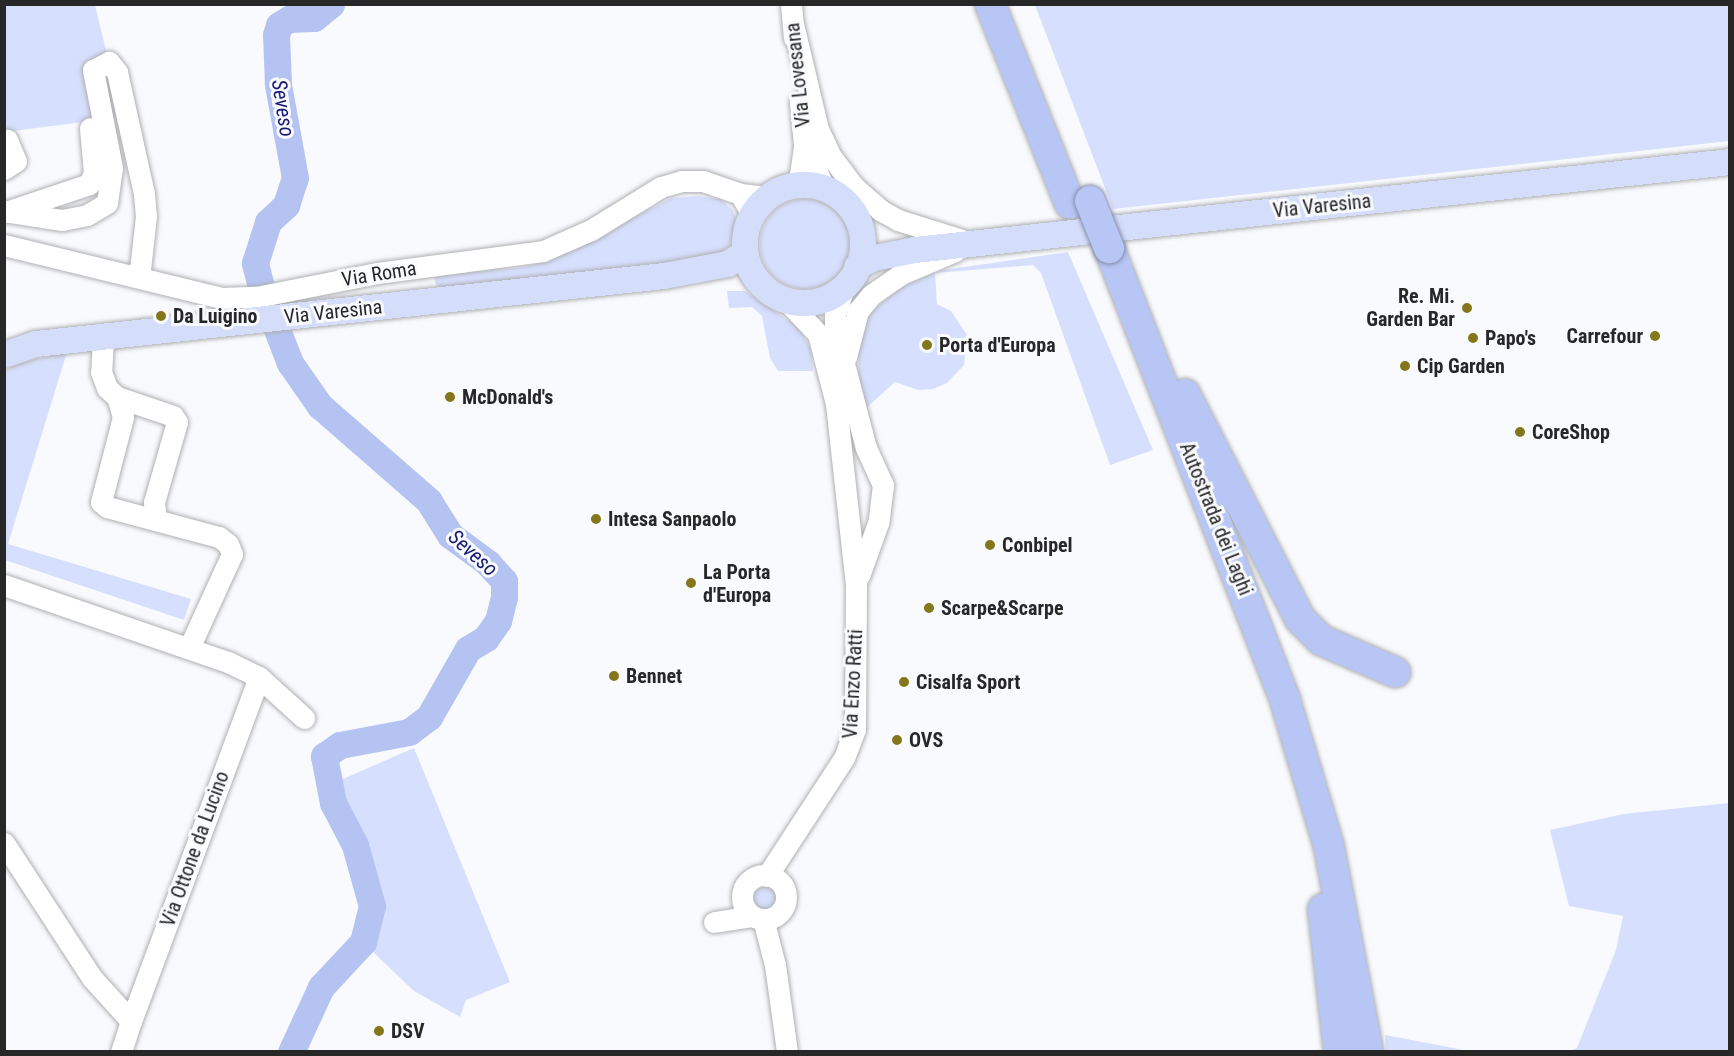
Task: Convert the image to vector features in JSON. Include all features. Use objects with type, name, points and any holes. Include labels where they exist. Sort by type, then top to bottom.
[{"type":"highway","name":"Autostrada dei Laghi","points":[[990,4],[1080,202]]},
{"type":"highway","name":"Autostrada dei Laghi","points":[[1008,4],[1080,202],[1239,602],[1291,781],[1333,909],[1368,1052]]},
{"type":"highway","points":[[1099,249],[1300,619],[1321,640],[1395,672]]},
{"type":"highway","name":"Autostrada dei Laghi","points":[[1333,909],[1349,1052]]},
{"type":"highway","points":[[1333,909],[1339,1052]]},
{"type":"highway","points":[[1333,909],[1380,1052]]},
{"type":"main road","name":"Via Varesina","points":[[851,277],[874,258],[915,250],[1728,162]]},
{"type":"main road","points":[[794,186],[825,189],[850,207],[860,224],[863,248],[851,277],[827,298],[807,303],[786,300],[762,286],[751,265],[745,234],[760,207],[794,186]]},
{"type":"main road","name":"Via Varesina","points":[[860,224],[884,243],[915,250]]},
{"type":"main road","name":"Via Varesina","points":[[4,355],[36,344],[102,338],[270,307],[663,276],[728,264],[751,265]]},
{"type":"street","name":"Via Lovesana","points":[[792,14],[804,145],[800,175],[794,186]]},
{"type":"street","points":[[792,14],[818,129],[830,155],[854,187],[880,210],[914,228],[975,243]]},
{"type":"street","points":[[5,212],[62,220],[87,215],[107,203],[112,168],[93,70],[96,65],[109,62],[117,72],[144,194],[146,216],[139,278]]},
{"type":"street","points":[[5,212],[89,184],[94,173],[90,128]]},
{"type":"street","points":[[4,169],[16,162],[7,140]]},
{"type":"street","name":"Via Lovesana","points":[[804,145],[825,189]]},
{"type":"street","name":"Via Roma","points":[[4,245],[220,298],[270,307],[377,273],[543,251],[591,230],[661,187],[681,181],[703,181],[740,194],[760,207]]},
{"type":"street","name":"Via Enzo Ratti","points":[[846,369],[850,332],[858,311],[871,295],[901,274],[975,243]]},
{"type":"street","name":"Via Enzo Ratti","points":[[851,277],[835,315],[835,329],[866,448],[883,485],[881,505],[856,585]]},
{"type":"street","name":"Via Enzo Ratti","points":[[772,874],[790,837],[851,746],[856,706],[856,585],[849,502],[835,396],[821,345],[810,321],[786,300]]},
{"type":"street","points":[[102,338],[103,381],[117,397],[123,417],[102,502],[107,507],[219,537],[228,544],[232,554],[231,562],[189,648]]},
{"type":"street","points":[[117,397],[173,416],[177,422],[154,502],[156,520]]},
{"type":"street","points":[[849,502],[864,509],[881,505]]},
{"type":"street","points":[[4,585],[189,648],[259,677],[304,718]]},
{"type":"street","name":"Via Ottone da Lucino","points":[[121,1052],[259,677]]},
{"type":"street","points":[[4,843],[92,978],[131,1021]]},
{"type":"street","points":[[759,912],[786,893],[772,874],[747,883],[759,912],[775,965],[787,1052]]},
{"type":"shaded area","points":[[4,5],[95,5],[122,117],[5,132]]},
{"type":"shaded area","points":[[1035,5],[1729,5],[1729,141],[1113,209]]},
{"type":"shaded area","points":[[697,196],[720,199],[733,210],[738,226],[729,246],[714,258],[445,289],[436,286],[434,276],[523,267],[552,260],[671,198]]},
{"type":"shaded area","points":[[805,199],[822,203],[837,212],[846,227],[850,244],[846,261],[837,276],[822,285],[805,289],[788,285],[773,276],[764,261],[760,244],[764,227],[773,212],[788,203]]},
{"type":"shaded area","points":[[1068,252],[1153,450],[1110,465],[1041,273],[1033,265],[935,273],[937,304],[951,311],[967,335],[964,365],[947,383],[933,389],[918,390],[895,382],[865,409],[858,380],[859,331],[873,311],[899,288],[926,276],[943,270]]},
{"type":"shaded area","points":[[727,291],[745,291],[799,328],[811,349],[813,371],[778,371],[770,358],[762,316],[752,307],[729,308]]},
{"type":"shaded area","points":[[67,352],[8,544],[191,599],[184,620],[5,560],[5,371],[20,363]]},
{"type":"shaded area","points":[[414,748],[510,982],[466,1000],[460,1017],[414,991],[374,953],[383,908],[336,782]]},
{"type":"shaded area","points":[[1729,803],[1729,1051],[1570,1051],[1577,1048],[1616,950],[1623,916],[1569,906],[1550,830],[1624,814]]},
{"type":"shaded area","points":[[765,887],[773,890],[776,898],[773,906],[765,909],[757,906],[754,898],[757,890]]},
{"type":"shaded area","points":[[1385,1035],[1469,1051],[1386,1051]]},
{"type":"waterway","name":"Seveso","points":[[291,1052],[321,987],[363,942],[372,906],[355,845],[333,803],[324,756],[340,745],[409,732],[429,717],[468,649],[486,638],[498,621],[504,597],[504,581],[488,563],[450,535],[429,501],[320,406],[290,363],[262,291],[255,263],[268,222],[286,205],[295,178],[278,84],[276,35],[279,25],[289,19],[314,18],[331,4]]},
{"type":"place","name":"Re. Mi. Garden Bar","points":[[1467,308]]},
{"type":"place","name":"Da Luigino","points":[[161,316]]},
{"type":"place","name":"Carrefour","points":[[1655,336]]},
{"type":"place","name":"Papo's","points":[[1473,338]]},
{"type":"place","name":"Porta d'Europa","points":[[927,345]]},
{"type":"place","name":"Cip Garden","points":[[1405,366]]},
{"type":"place","name":"McDonald's","points":[[450,397]]},
{"type":"place","name":"CoreShop","points":[[1520,432]]},
{"type":"place","name":"Intesa Sanpaolo","points":[[596,519]]},
{"type":"place","name":"Conbipel","points":[[990,545]]},
{"type":"place","name":"La Porta d'Europa","points":[[691,583]]},
{"type":"place","name":"Scarpe&Scarpe","points":[[929,608]]},
{"type":"place","name":"Bennet","points":[[614,676]]},
{"type":"place","name":"Cisalfa Sport","points":[[904,682]]},
{"type":"place","name":"OVS","points":[[897,740]]},
{"type":"place","name":"DSV","points":[[379,1031]]}]
